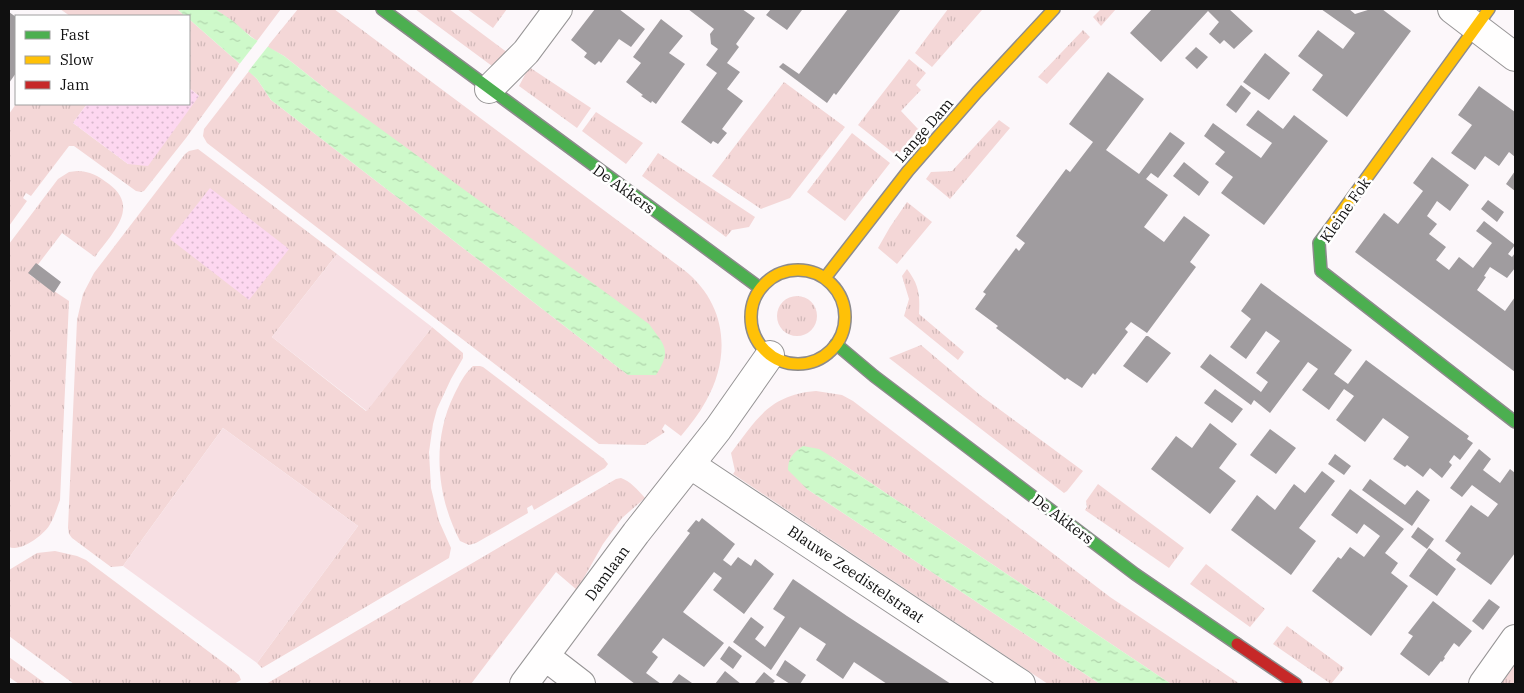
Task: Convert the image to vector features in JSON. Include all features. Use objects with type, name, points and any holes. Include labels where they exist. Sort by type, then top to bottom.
[{"type":"street","name":"De Akkers","points":[[382,9],[760,288]]},
{"type":"street","points":[[489,89],[526,52],[558,9]]},
{"type":"street","name":"Lange Dam","points":[[825,278],[908,171],[977,92],[1054,9]]},
{"type":"street","points":[[1452,9],[1483,18],[1515,57]]},
{"type":"street","name":"Kleine Fok","points":[[1483,18],[1319,243],[1321,271],[1515,422]]},
{"type":"street","points":[[790,270],[814,273],[825,278],[841,297],[844,309],[843,327],[836,344],[827,353],[806,363],[793,363],[770,355],[758,341],[751,324],[752,305],[760,288],[768,280],[790,270]]},
{"type":"street","name":"De Akkers","points":[[836,344],[874,376],[1135,574],[1296,684]]},
{"type":"street","points":[[692,465],[770,355]]},
{"type":"street","name":"Damlaan","points":[[524,684],[546,657],[636,532],[692,465]]},
{"type":"street","name":"Blauwe Zeedistelstraat","points":[[692,465],[1021,684]]},
{"type":"street","points":[[1490,675],[1515,639]]},
{"type":"street","points":[[546,657],[582,684]]},
{"type":"green space","points":[[60,9],[177,9],[184,15],[69,15]]},
{"type":"green space","points":[[215,9],[281,9],[257,41]]},
{"type":"green space","points":[[298,9],[334,9],[684,270],[698,283],[709,298],[716,314],[722,348],[714,384],[706,401],[681,436],[665,424],[662,429],[665,432],[645,445],[599,444],[207,143],[203,136],[204,129],[249,71],[257,79],[271,100],[628,375],[327,90],[284,56],[267,47]]},
{"type":"green space","points":[[415,9],[449,9],[508,53],[492,66]]},
{"type":"green space","points":[[467,9],[507,9],[493,28]]},
{"type":"green space","points":[[948,9],[982,10],[932,67],[915,53]]},
{"type":"green space","points":[[1101,9],[1116,9],[1101,26],[1093,17]]},
{"type":"green space","points":[[190,20],[240,64],[186,138],[144,191],[136,191],[74,146],[69,146],[31,196],[26,193],[23,198],[27,201],[9,226],[9,114],[15,105],[86,105],[73,123],[128,164],[199,96],[190,89]]},
{"type":"green space","points":[[1083,30],[1090,37],[1047,84],[1038,77]]},
{"type":"green space","points":[[909,59],[926,73],[916,85],[921,90],[901,111],[918,129],[897,156],[858,125]]},
{"type":"green space","points":[[529,67],[591,108],[577,128],[519,86]]},
{"type":"green space","points":[[784,82],[845,127],[790,198],[761,209],[712,176]]},
{"type":"green space","points":[[596,112],[643,143],[626,164],[582,131]]},
{"type":"green space","points":[[999,120],[1010,128],[950,199],[926,179],[931,172],[952,171]]},
{"type":"green space","points":[[852,133],[890,163],[845,221],[807,192]]},
{"type":"green space","points":[[198,149],[337,254],[272,337],[366,411],[432,327],[463,353],[463,358],[437,409],[429,452],[431,488],[439,521],[451,548],[449,558],[262,668],[257,663],[358,526],[223,428],[123,566],[111,567],[72,538],[68,528],[77,320],[83,294],[94,273],[185,154]]},
{"type":"green space","points":[[658,153],[755,217],[749,227],[732,230],[726,237],[642,176]]},
{"type":"green space","points":[[77,171],[94,175],[109,184],[118,193],[123,202],[123,212],[115,230],[95,257],[62,233],[30,275],[69,301],[60,500],[46,530],[31,542],[14,548],[9,547],[9,244],[58,179],[69,172]]},
{"type":"green space","points":[[907,202],[932,222],[897,264],[878,248]]},
{"type":"green space","points":[[907,269],[918,290],[919,314],[964,352],[958,360],[904,316],[909,299],[902,276]]},
{"type":"green space","points":[[801,296],[808,299],[814,305],[817,316],[816,324],[808,333],[801,336],[793,336],[786,333],[778,324],[777,312],[780,305],[789,297]]},
{"type":"green space","points":[[921,345],[980,395],[1083,471],[1067,491],[1064,493],[889,358]]},
{"type":"green space","points":[[473,366],[483,367],[608,464],[605,468],[534,510],[532,505],[527,508],[528,513],[476,543],[469,545],[460,541],[446,506],[442,488],[440,450],[442,431],[454,395],[467,372]]},
{"type":"green space","points":[[816,391],[842,395],[853,401],[1110,597],[1240,684],[1171,684],[832,457],[807,489],[1100,684],[1048,684],[733,474],[735,471],[731,453],[757,419],[775,403],[800,393]]},
{"type":"green space","points":[[621,478],[637,489],[645,498],[622,518],[603,544],[577,590],[556,572],[471,684],[266,684],[616,479]]},
{"type":"green space","points":[[1098,484],[1184,548],[1169,568],[1085,510],[1087,507],[1086,501]]},
{"type":"green space","points":[[55,551],[86,560],[228,666],[239,675],[241,680],[234,684],[74,684],[9,636],[9,570],[37,553]]},
{"type":"green space","points":[[1206,564],[1265,609],[1250,627],[1190,584]]},
{"type":"green space","points":[[1287,626],[1344,668],[1331,684],[1273,644]]},
{"type":"green space","points":[[9,657],[46,684],[19,684],[9,677]]},
{"type":"green space","points":[[1515,665],[1515,684],[1501,684]]},
{"type":"sand","points":[[190,89],[199,96],[148,166],[128,164],[73,123],[86,105],[190,105]]},
{"type":"sand","points":[[210,188],[289,249],[249,300],[170,239]]},
{"type":"shaded area","points":[[337,254],[432,327],[367,411],[272,337]]},
{"type":"shaded area","points":[[223,428],[358,526],[257,663],[123,566]]},
{"type":"water","points":[[177,9],[215,9],[233,21],[251,37],[284,56],[327,90],[649,324],[662,343],[665,354],[656,375],[628,375],[271,100],[257,79],[190,20],[190,15],[184,15]]},
{"type":"water","points":[[803,446],[819,449],[832,457],[1171,684],[1100,684],[807,489],[788,470],[792,456]]},
{"type":"pier","points":[[259,39],[269,45],[247,73],[238,66]]},
{"type":"building","points":[[595,9],[619,9],[645,29],[631,47],[619,39],[601,63],[599,61],[595,65],[584,57],[587,53],[571,40]]},
{"type":"building","points":[[688,9],[742,9],[755,18],[736,44],[739,47],[727,63],[740,72],[727,89],[743,101],[722,129],[727,133],[718,144],[713,141],[711,144],[681,122],[717,73],[706,65],[718,49],[711,44],[710,34],[714,29]]},
{"type":"building","points":[[771,9],[802,10],[787,30],[766,15]]},
{"type":"building","points":[[848,9],[901,9],[836,95],[834,93],[827,103],[779,67],[783,63],[799,74]]},
{"type":"building","points":[[1152,9],[1229,9],[1253,31],[1234,49],[1224,40],[1220,44],[1209,34],[1219,22],[1208,11],[1161,62],[1130,33]]},
{"type":"building","points":[[1321,9],[1349,9],[1355,14],[1371,9],[1382,9],[1411,31],[1347,117],[1312,90],[1323,75],[1298,56],[1318,30],[1343,49],[1355,33]]},
{"type":"building","points":[[9,12],[15,16],[15,74],[9,83]]},
{"type":"building","points":[[661,19],[683,36],[669,53],[685,64],[656,104],[641,96],[643,95],[626,82],[641,63],[633,57]]},
{"type":"building","points":[[1196,47],[1208,57],[1197,69],[1185,58]]},
{"type":"building","points":[[1265,53],[1290,73],[1269,100],[1243,82]]},
{"type":"building","points":[[1108,72],[1144,99],[1106,150],[1139,174],[1170,132],[1185,143],[1158,178],[1151,173],[1146,179],[1168,195],[1144,227],[1164,242],[1184,216],[1210,235],[1190,262],[1196,267],[1147,333],[1131,322],[1125,329],[1128,332],[1095,375],[1093,373],[1082,388],[1067,378],[1065,380],[996,328],[998,326],[975,309],[986,294],[983,292],[1016,248],[1019,251],[1025,243],[1016,236],[1066,169],[1070,172],[1093,142],[1069,124]]},
{"type":"building","points":[[1241,85],[1251,93],[1236,113],[1226,105]]},
{"type":"building","points":[[1479,86],[1515,112],[1515,157],[1509,152],[1499,166],[1485,156],[1475,170],[1451,153],[1472,125],[1458,115]]},
{"type":"building","points":[[1258,110],[1283,129],[1294,115],[1328,141],[1264,225],[1221,193],[1233,177],[1215,164],[1225,152],[1204,136],[1213,123],[1261,158],[1272,143],[1246,125]]},
{"type":"building","points":[[1432,157],[1469,185],[1450,211],[1437,201],[1427,216],[1437,224],[1429,234],[1446,247],[1436,260],[1449,270],[1459,257],[1473,268],[1492,243],[1476,231],[1484,221],[1515,245],[1508,254],[1512,257],[1515,253],[1515,268],[1507,278],[1490,267],[1477,290],[1505,311],[1515,297],[1515,372],[1355,252],[1384,213],[1398,224],[1423,191],[1413,183]]},
{"type":"building","points":[[1184,162],[1209,182],[1199,196],[1173,176]]},
{"type":"building","points":[[1515,171],[1515,191],[1506,184]]},
{"type":"building","points":[[1488,200],[1504,212],[1497,222],[1481,209]]},
{"type":"building","points":[[36,263],[61,282],[54,293],[28,273]]},
{"type":"building","points":[[1261,283],[1352,350],[1334,374],[1348,384],[1366,360],[1469,436],[1467,439],[1473,443],[1460,460],[1454,455],[1449,462],[1452,465],[1442,478],[1430,468],[1423,477],[1407,465],[1405,467],[1393,459],[1409,437],[1383,418],[1365,442],[1336,420],[1354,396],[1344,389],[1329,410],[1302,390],[1318,369],[1308,362],[1270,413],[1254,400],[1251,405],[1200,367],[1210,354],[1261,392],[1268,382],[1256,373],[1280,341],[1266,331],[1246,359],[1230,347],[1251,319],[1241,311]]},
{"type":"building","points":[[1146,336],[1171,353],[1147,383],[1123,366]]},
{"type":"building","points":[[1215,389],[1243,409],[1232,423],[1204,403]]},
{"type":"building","points":[[1210,423],[1237,444],[1219,468],[1236,481],[1210,514],[1151,469],[1176,436],[1192,448]]},
{"type":"building","points":[[1270,429],[1296,448],[1276,474],[1250,455]]},
{"type":"building","points":[[1479,449],[1491,459],[1483,470],[1500,483],[1510,469],[1515,473],[1515,553],[1491,585],[1456,560],[1461,553],[1445,541],[1471,505],[1488,517],[1498,504],[1472,485],[1462,497],[1450,488]]},
{"type":"building","points":[[1335,454],[1351,466],[1344,475],[1328,464]]},
{"type":"building","points":[[1322,471],[1335,481],[1299,528],[1316,541],[1291,575],[1231,530],[1257,495],[1275,510],[1294,484],[1305,493]]},
{"type":"building","points":[[1370,479],[1405,505],[1417,490],[1430,500],[1412,526],[1362,490]]},
{"type":"building","points":[[1350,489],[1404,529],[1385,553],[1398,563],[1391,573],[1408,586],[1371,636],[1312,591],[1338,557],[1341,559],[1350,547],[1364,557],[1380,536],[1364,524],[1357,534],[1331,515]]},
{"type":"building","points":[[702,518],[735,544],[723,560],[731,566],[738,557],[751,566],[755,559],[774,574],[744,614],[713,590],[722,578],[714,572],[683,612],[724,643],[704,667],[663,638],[652,652],[658,657],[646,673],[661,684],[635,684],[597,655],[690,533],[687,531],[696,520],[699,522]]},
{"type":"building","points":[[1418,527],[1434,539],[1427,549],[1411,537]]},
{"type":"building","points":[[1429,548],[1456,569],[1437,596],[1409,576]]},
{"type":"building","points":[[793,579],[951,684],[887,684],[854,662],[843,679],[816,660],[826,644],[800,627],[771,670],[733,642],[751,617],[764,627],[755,639],[765,647],[785,617],[773,609]]},
{"type":"building","points":[[1489,599],[1500,607],[1483,630],[1472,621]]},
{"type":"building","points":[[1433,601],[1472,631],[1459,647],[1454,643],[1442,662],[1429,676],[1400,654],[1413,636],[1408,633]]},
{"type":"building","points":[[729,646],[742,656],[733,669],[720,659]]},
{"type":"building","points":[[785,660],[806,675],[800,684],[790,684],[776,675]]},
{"type":"building","points":[[725,671],[741,684],[715,684]]},
{"type":"building","points":[[764,672],[775,681],[772,684],[754,684]]},
{"type":"building","points":[[679,674],[692,683],[671,684]]},
{"type":"traffic: fast","points":[[382,9],[760,288]]},
{"type":"traffic: fast","points":[[1328,231],[1319,243],[1321,271],[1515,422]]},
{"type":"traffic: fast","points":[[836,344],[874,376],[1135,574],[1237,644]]},
{"type":"traffic: slow","points":[[825,278],[908,171],[977,92],[1054,9]]},
{"type":"traffic: slow","points":[[1328,231],[1489,9]]},
{"type":"traffic: slow","points":[[798,270],[816,274],[831,284],[841,299],[845,317],[841,335],[831,350],[816,360],[798,364],[780,360],[765,350],[755,335],[751,317],[755,299],[765,284],[780,274],[798,270]]},
{"type":"traffic: jam","points":[[1237,644],[1296,684]]}]
